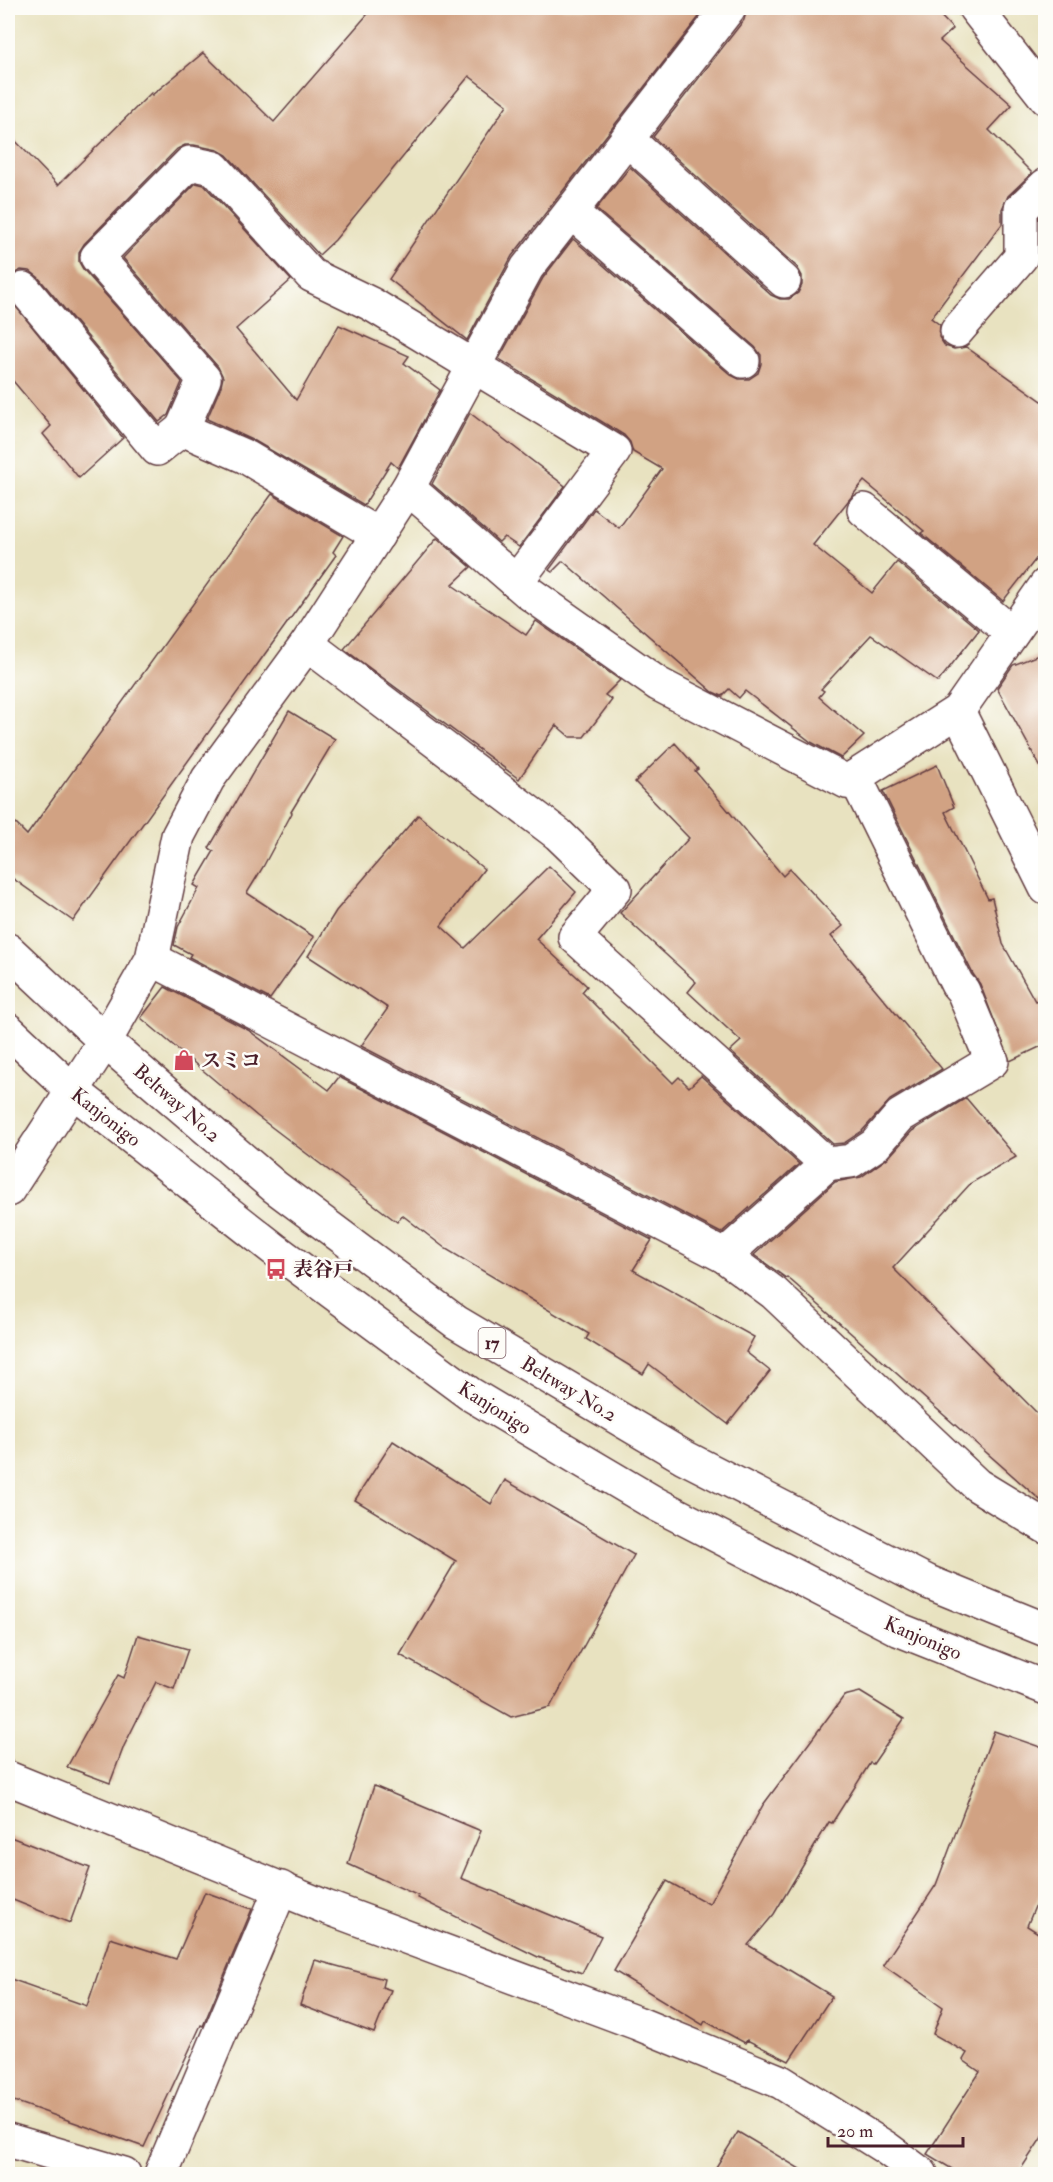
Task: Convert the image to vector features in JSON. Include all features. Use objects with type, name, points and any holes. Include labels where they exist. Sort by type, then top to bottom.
[{"type":"street","points":[[8,1190],[105,1041],[152,959],[178,837],[208,779],[307,644],[408,488],[527,268],[729,8]]},
{"type":"street","points":[[975,8],[1046,98]]},
{"type":"street","points":[[627,139],[784,281]]},
{"type":"street","points":[[24,289],[157,449],[182,429],[204,379],[97,257],[190,163],[214,168],[311,275],[371,304],[614,451],[516,582]]},
{"type":"street","points":[[957,331],[1021,257],[1021,209],[1046,185]]},
{"type":"street","points":[[571,212],[743,361]]},
{"type":"street","points":[[182,429],[246,457],[378,535]]},
{"type":"street","points":[[408,488],[516,582],[658,684],[847,782],[958,711],[1046,585]]},
{"type":"street","points":[[864,510],[1012,633]]},
{"type":"street","points":[[307,644],[558,834],[615,889],[575,937],[827,1164]]},
{"type":"street","points":[[958,711],[1046,888]]},
{"type":"street","points":[[724,1256],[827,1164],[850,1161],[875,1145],[900,1116],[992,1061],[963,991],[957,984],[855,777]]},
{"type":"street","name":"Beltway No.2","points":[[8,950],[105,1041],[275,1187],[456,1322],[684,1457],[928,1582],[1046,1630]]},
{"type":"street","points":[[152,959],[724,1256],[774,1293],[976,1485],[1046,1527]]},
{"type":"street","name":"Kanjonigo","points":[[8,1030],[73,1091],[274,1249],[470,1395],[656,1504],[900,1630],[1046,1688]]},
{"type":"street","points":[[8,1778],[281,1888],[637,2023],[781,2082],[886,2148],[921,2175]]},
{"type":"street","points":[[161,2175],[281,1888]]},
{"type":"street","points":[[8,2140],[124,2175]]},
{"type":"building","points":[[373,8],[706,8],[512,256],[467,340],[389,279],[507,105],[469,76],[335,240],[319,255],[227,155],[218,150],[194,145],[185,145],[177,149],[84,244],[79,252],[79,262],[83,269],[182,382],[168,415],[159,422],[38,277],[30,271],[21,270],[13,274],[8,281],[8,133],[58,185],[151,93],[152,95],[203,53],[274,122]]},
{"type":"building","points":[[747,8],[933,8],[953,29],[940,41],[1012,105],[989,130],[1032,173],[1008,196],[1002,209],[1002,224],[931,318],[940,325],[939,337],[945,346],[954,349],[966,347],[1046,404],[1046,546],[1003,601],[921,533],[924,531],[864,481],[813,545],[872,593],[897,562],[979,630],[938,682],[871,635],[821,689],[824,691],[819,697],[864,736],[841,758],[811,742],[745,691],[739,698],[729,689],[722,696],[713,692],[563,561],[552,572],[549,570],[594,509],[619,528],[662,469],[633,452],[630,442],[624,435],[499,359],[543,278],[573,239],[731,375],[739,379],[749,379],[758,373],[761,355],[755,347],[596,209],[630,167],[771,295],[780,299],[789,299],[798,293],[802,285],[802,276],[797,267],[653,137],[744,20]]},
{"type":"building","points":[[196,183],[204,185],[291,280],[236,329],[296,400],[339,325],[409,356],[404,363],[440,390],[398,468],[391,462],[364,505],[255,441],[207,419],[223,377],[218,367],[123,258]]},
{"type":"building","points":[[1046,211],[1046,246],[1040,240],[1040,217]]},
{"type":"building","points":[[8,297],[123,438],[79,478],[43,434],[51,426],[8,375]]},
{"type":"building","points":[[470,413],[565,486],[519,547],[504,537],[499,542],[432,484]]},
{"type":"building","points":[[272,494],[343,536],[333,552],[336,555],[73,921],[8,875],[8,816],[27,835]]},
{"type":"building","points":[[437,538],[471,567],[452,585],[526,635],[536,621],[620,680],[605,695],[612,700],[584,737],[570,737],[556,725],[519,779],[344,649]]},
{"type":"building","points":[[1046,652],[1046,777],[997,688],[1013,665]]},
{"type":"building","points":[[289,711],[335,739],[291,812],[247,893],[314,937],[270,999],[189,957],[191,954],[174,945],[178,927],[199,888],[194,885],[214,851],[209,848]]},
{"type":"building","points":[[675,743],[698,769],[695,771],[783,876],[790,869],[843,926],[831,936],[942,1069],[890,1100],[862,1131],[844,1143],[833,1144],[730,1051],[741,1041],[688,992],[696,982],[620,913],[689,838],[635,782]]},
{"type":"building","points":[[937,765],[954,807],[945,812],[988,899],[992,898],[1003,944],[1035,1001],[1046,997],[1046,1044],[1010,1061],[980,984],[883,791]]},
{"type":"building","points":[[418,815],[484,869],[441,926],[465,948],[549,866],[576,892],[536,939],[587,986],[582,992],[673,1083],[679,1077],[689,1087],[701,1076],[799,1164],[721,1233],[361,1046],[388,1008],[308,956],[336,911]]},
{"type":"building","points":[[165,987],[248,1030],[329,1090],[339,1077],[652,1240],[633,1270],[754,1337],[746,1352],[770,1371],[728,1424],[649,1364],[643,1374],[586,1339],[589,1334],[446,1249],[402,1215],[397,1222],[257,1116],[141,1018]]},
{"type":"building","points":[[966,1098],[1016,1157],[971,1183],[893,1268],[1046,1422],[1046,1505],[787,1277],[754,1255],[835,1182],[861,1177],[889,1157],[912,1131]]},
{"type":"building","points":[[393,1441],[491,1504],[505,1480],[634,1555],[550,1707],[511,1717],[400,1655],[456,1561],[355,1500]]},
{"type":"building","points":[[138,1635],[188,1649],[174,1689],[156,1682],[124,1746],[110,1783],[67,1767],[118,1675],[124,1678]]},
{"type":"building","points":[[860,1692],[904,1719],[873,1764],[870,1763],[832,1823],[829,1822],[774,1914],[748,1945],[832,1996],[789,2061],[747,2040],[745,2043],[705,2021],[703,2025],[614,1971],[667,1881],[709,1904],[763,1805],[844,1696]]},
{"type":"building","points":[[994,1731],[1046,1749],[1046,1880],[1027,1926],[1046,1938],[1046,2131],[1017,2175],[962,2175],[927,2154],[980,2072],[963,2060],[967,2053],[933,2034],[943,2007],[883,1965],[936,1885]]},
{"type":"building","points":[[374,1786],[481,1831],[461,1878],[601,1936],[582,1973],[538,1957],[418,1898],[419,1896],[348,1864]]},
{"type":"building","points":[[8,1836],[90,1868],[70,1923],[8,1898]]},
{"type":"building","points":[[205,1892],[252,1909],[203,2026],[201,2025],[144,2147],[8,2099],[8,1978],[87,2006],[110,1938],[176,1959]]},
{"type":"building","points":[[315,1960],[384,1979],[382,1987],[391,1990],[374,2033],[300,2005]]},
{"type":"building","points":[[738,2132],[810,2175],[711,2175]]},
{"type":"place","name":"スミコ","points":[[184,1060]]},
{"type":"place","name":"表谷戸","points":[[276,1269]]}]
